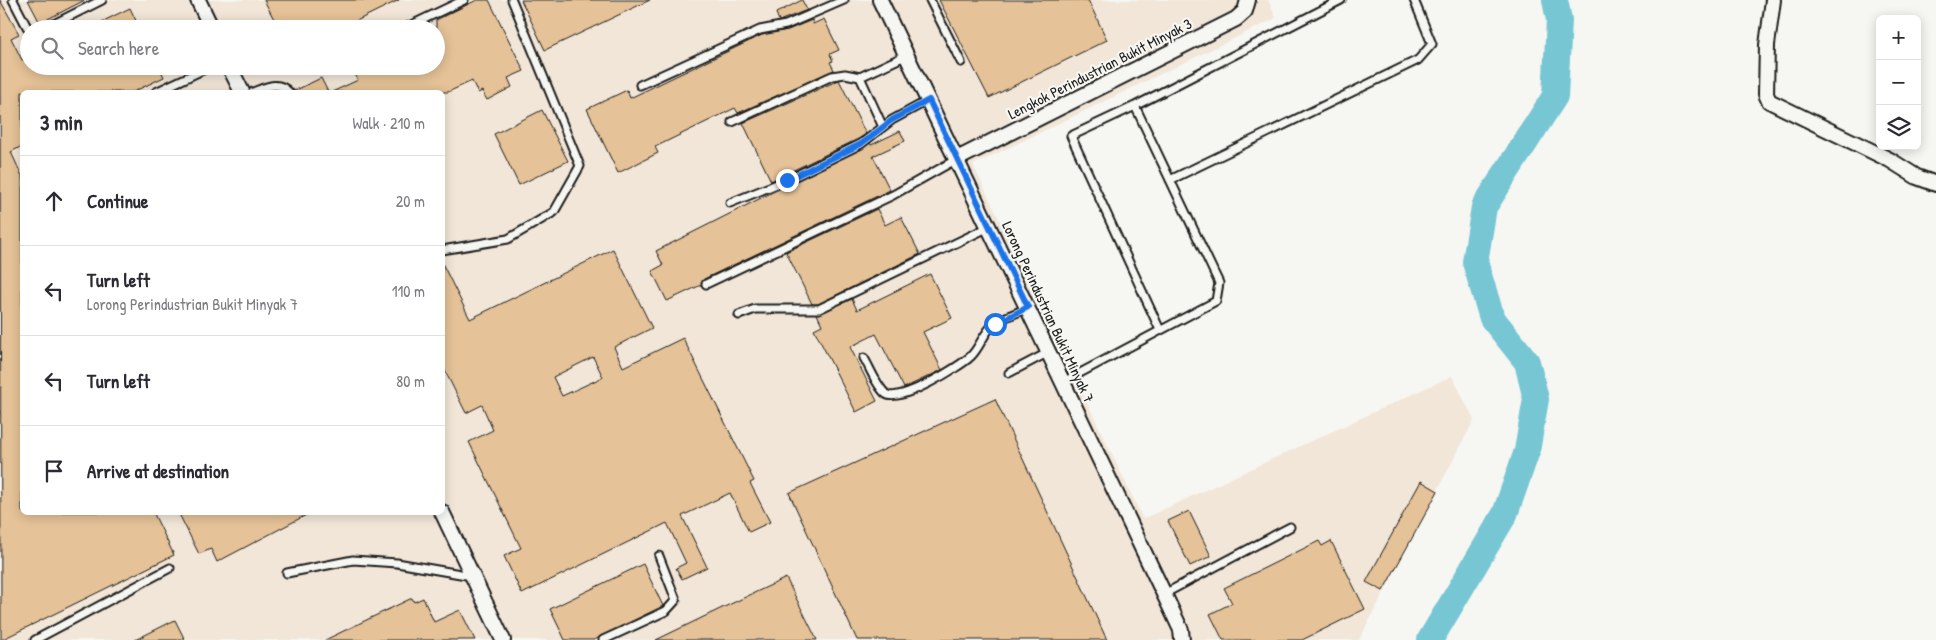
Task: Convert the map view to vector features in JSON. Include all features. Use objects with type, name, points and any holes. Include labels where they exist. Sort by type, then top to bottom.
[{"type":"street","points":[[198,0],[208,20]]},
{"type":"street","name":"Lengkok Perindustrian Bukit Minyak 3","points":[[958,159],[1236,20],[1245,10],[1248,0]]},
{"type":"street","points":[[1773,0],[1767,45],[1766,94],[1769,100],[1778,107],[1890,160],[1917,177],[1936,184]]},
{"type":"street","name":"Lorong Perindustrian Bukit Minyak 7","points":[[884,1],[907,55],[1181,630],[1182,640]]},
{"type":"street","points":[[234,75],[241,90]]},
{"type":"street","points":[[443,515],[502,640]]},
{"type":"lane","points":[[13,0],[23,20]]},
{"type":"lane","points":[[62,20],[102,0]]},
{"type":"lane","points":[[422,20],[464,0]]},
{"type":"lane","points":[[445,250],[508,240],[554,212],[580,166],[512,0]]},
{"type":"lane","points":[[640,85],[760,30],[786,25],[844,0]]},
{"type":"lane","points":[[930,0],[961,62]]},
{"type":"lane","points":[[1160,330],[1071,136],[1135,106],[1341,0]]},
{"type":"lane","points":[[1170,180],[1418,60],[1432,44],[1414,0]]},
{"type":"lane","points":[[732,122],[832,76],[845,74],[860,77],[907,55]]},
{"type":"lane","points":[[160,90],[192,75]]},
{"type":"lane","points":[[860,77],[883,127]]},
{"type":"lane","points":[[259,90],[277,84],[287,90]]},
{"type":"lane","points":[[730,203],[787,180],[861,144],[883,127],[929,100]]},
{"type":"lane","points":[[1063,382],[1216,301],[1219,283],[1135,106]]},
{"type":"lane","points":[[706,284],[893,195],[958,159]]},
{"type":"lane","points":[[739,314],[755,309],[819,309],[990,227]]},
{"type":"lane","points":[[864,358],[885,394],[893,397],[902,395],[955,370],[972,356],[984,334],[995,324],[1028,307]]},
{"type":"lane","points":[[1009,373],[1049,352]]},
{"type":"lane","points":[[1164,594],[1290,527]]},
{"type":"lane","points":[[604,640],[666,611],[676,600],[658,556]]},
{"type":"lane","points":[[287,573],[353,560],[397,563],[472,576]]},
{"type":"lane","points":[[35,640],[170,568]]},
{"type":"shaded area","points":[[0,0],[1268,0],[1276,18],[973,165],[1143,519],[1452,376],[1474,420],[1359,640],[0,640]]},
{"type":"building","points":[[0,0],[19,34],[11,38],[20,56],[20,75],[163,75],[164,77],[137,90],[20,90],[20,147],[11,152],[20,172],[20,515],[154,515],[174,555],[1,640]]},
{"type":"building","points":[[28,0],[85,0],[46,20],[38,20]]},
{"type":"building","points":[[264,0],[399,0],[358,20],[274,20]]},
{"type":"building","points":[[477,0],[489,0],[524,71],[508,78],[512,87],[487,100],[482,91],[478,93],[472,81],[448,92],[445,92],[445,90],[336,90],[358,80],[356,75],[445,75],[445,20],[436,20]]},
{"type":"building","points":[[521,0],[650,0],[545,50]]},
{"type":"building","points":[[802,0],[807,10],[779,21],[776,13]]},
{"type":"building","points":[[939,0],[1088,0],[1107,40],[989,98]]},
{"type":"building","points":[[130,8],[136,20],[105,20]]},
{"type":"building","points":[[824,19],[839,50],[830,54],[833,61],[830,62],[834,70],[738,113],[735,108],[655,147],[658,153],[618,173],[587,109],[627,90],[630,98],[762,35],[788,30],[812,20],[813,24]]},
{"type":"building","points":[[321,78],[327,90],[296,90]]},
{"type":"building","points":[[839,80],[866,134],[771,181],[743,123]]},
{"type":"building","points":[[542,110],[568,161],[519,185],[494,134]]},
{"type":"building","points":[[900,131],[905,141],[873,156],[890,190],[704,279],[701,285],[667,301],[652,271],[663,265],[656,251],[870,143],[871,145]]},
{"type":"building","points":[[877,209],[885,225],[901,217],[920,254],[818,304],[812,304],[786,252]]},
{"type":"building","points":[[613,249],[652,328],[614,347],[623,367],[683,338],[754,481],[750,483],[770,522],[749,532],[730,493],[682,516],[707,567],[682,579],[676,568],[686,563],[667,523],[522,594],[504,556],[521,548],[469,442],[493,430],[482,405],[466,413],[445,371],[445,269],[470,319]],"holes":[[[593,357],[603,377],[562,396],[553,377]]]},
{"type":"building","points":[[930,274],[952,318],[923,332],[942,370],[904,388],[876,334],[850,347],[877,401],[856,412],[814,329],[822,325],[817,314],[852,299],[857,310]]},
{"type":"building","points":[[995,399],[1107,640],[857,640],[789,493]]},
{"type":"building","points":[[1421,481],[1438,491],[1383,591],[1366,582]]},
{"type":"building","points":[[1189,511],[1211,556],[1190,566],[1168,521]]},
{"type":"building","points":[[180,515],[306,515],[217,562],[211,549],[199,554]]},
{"type":"building","points":[[1319,541],[1322,546],[1331,541],[1365,609],[1302,640],[1223,640],[1210,614],[1232,603],[1224,588]]},
{"type":"building","points":[[643,564],[663,606],[594,640],[565,640],[550,609]]},
{"type":"building","points":[[786,578],[817,640],[656,640],[720,609]]},
{"type":"building","points":[[412,598],[414,602],[423,598],[434,622],[460,610],[475,640],[325,640]]},
{"type":"building","points":[[175,620],[185,640],[135,640]]},
{"type":"waterway","points":[[1430,640],[1505,514],[1527,451],[1536,399],[1527,362],[1492,318],[1475,262],[1484,207],[1555,96],[1559,20],[1555,0]]},
{"type":"route","points":[[787,180],[861,144],[892,120],[929,100],[1028,307],[995,324]]}]
